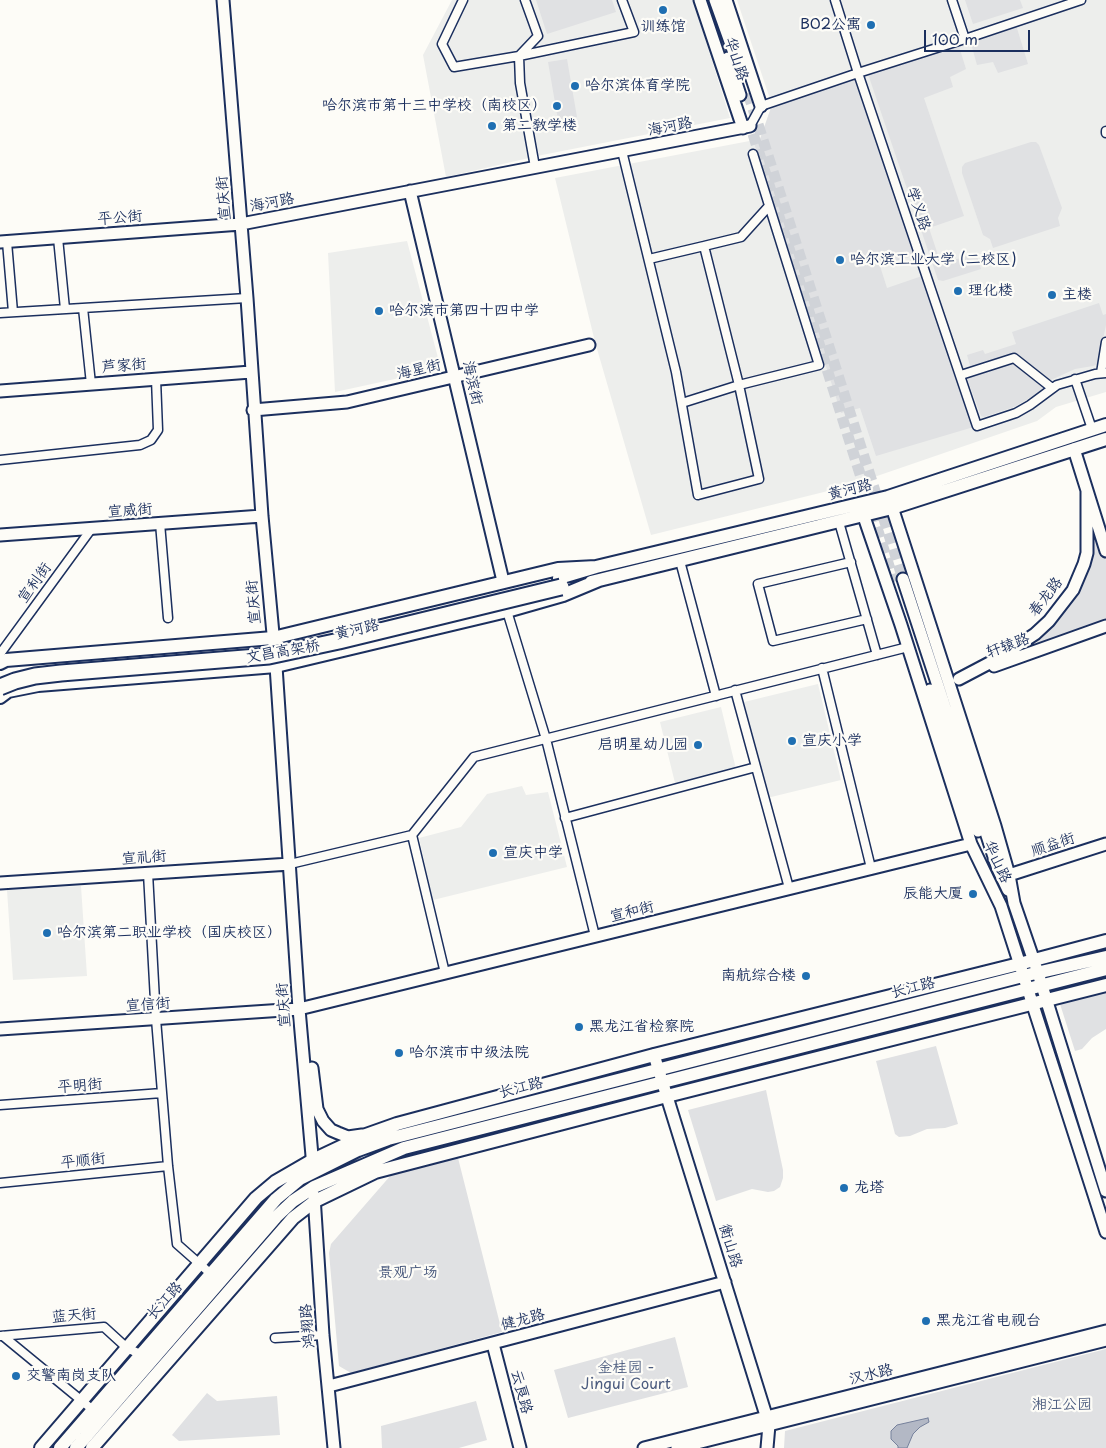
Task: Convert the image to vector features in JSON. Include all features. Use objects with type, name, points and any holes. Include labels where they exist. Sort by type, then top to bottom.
[{"type":"highway","name":"文昌高架桥","points":[[0,677],[22,670],[56,664],[231,651],[284,644],[560,582]]},
{"type":"highway","name":"文昌高架桥","points":[[0,687],[14,681],[35,676],[61,673],[269,656],[339,642],[560,582]]},
{"type":"main road","name":"黄河路","points":[[890,502],[1106,425]]},
{"type":"main road","name":"黄河路","points":[[0,663],[6,660],[273,638],[558,569],[596,567],[862,510],[1106,439]]},
{"type":"main road","name":"黄河路","points":[[0,697],[8,690],[38,684],[276,666],[507,611],[564,595],[599,580],[839,522],[862,510]]},
{"type":"main road","name":"黄河路","points":[[560,582],[596,567]]},
{"type":"main road","name":"黄河路","points":[[560,582],[599,580]]},
{"type":"main road","points":[[41,1448],[265,1190],[313,1166],[366,1135],[397,1124],[654,1055],[1021,970],[1034,960],[1106,941]]},
{"type":"main road","name":"长江路","points":[[76,1448],[276,1217],[293,1201],[314,1187],[404,1148],[661,1076],[1021,970],[1038,973],[1106,957]]},
{"type":"main road","name":"长江路","points":[[60,1448],[259,1216],[276,1198],[313,1166],[388,1139],[661,1076],[1106,969]]},
{"type":"main road","points":[[92,1448],[300,1211],[315,1201],[375,1172],[1106,985]]},
{"type":"street","name":"宣庆街","points":[[223,0],[247,298],[253,410],[276,666],[315,1201]]},
{"type":"street","points":[[462,0],[442,44],[454,67],[519,56],[634,32],[622,0]]},
{"type":"street","points":[[525,0],[538,36],[519,56],[520,83],[535,167]]},
{"type":"street","name":"华山路","points":[[700,0],[746,127]]},
{"type":"street","name":"华山路","points":[[708,0],[744,94],[715,0]]},
{"type":"street","points":[[726,0],[761,106]]},
{"type":"street","name":"学义路","points":[[835,0],[977,426],[1016,413],[1052,388]]},
{"type":"street","points":[[952,0],[965,40]]},
{"type":"street","points":[[746,127],[761,106],[1081,0]]},
{"type":"street","name":"海河路","points":[[241,224],[746,127]]},
{"type":"street","points":[[622,151],[676,372],[698,495],[759,479],[739,385],[704,246]]},
{"type":"street","points":[[682,403],[739,385],[819,365],[753,154]]},
{"type":"street","name":"海滨街","points":[[410,191],[503,581]]},
{"type":"street","points":[[649,259],[741,237],[769,206]]},
{"type":"street","name":"平公街","points":[[4,242],[241,224]]},
{"type":"street","points":[[58,238],[65,309]]},
{"type":"street","points":[[4,242],[13,312]]},
{"type":"street","points":[[0,313],[247,298]]},
{"type":"street","points":[[83,308],[91,384]]},
{"type":"street","points":[[961,375],[1014,358],[1052,388],[1075,379],[1103,373],[1106,342]]},
{"type":"street","name":"海星街","points":[[253,410],[347,402],[589,345]]},
{"type":"street","name":"芦家街","points":[[0,391],[251,372]]},
{"type":"street","points":[[0,460],[140,445],[151,440],[158,430],[156,379]]},
{"type":"street","points":[[1075,379],[1092,429]]},
{"type":"street","points":[[1074,449],[1106,551]]},
{"type":"street","name":"春龙路","points":[[953,681],[998,659],[1035,634],[1049,621],[1073,590],[1081,572],[1086,553],[1087,490]]},
{"type":"street","name":"华山路","points":[[890,502],[953,681],[1009,875],[1014,903],[1034,960],[1106,1191]]},
{"type":"street","name":"华山路","points":[[862,510],[971,844],[1001,906],[1106,1232]]},
{"type":"street","name":"宣威街","points":[[0,535],[262,516]]},
{"type":"street","points":[[839,522],[877,655]]},
{"type":"street","points":[[160,523],[168,618]]},
{"type":"street","name":"宣利街","points":[[0,654],[92,528]]},
{"type":"street","points":[[680,561],[716,696]]},
{"type":"street","points":[[851,562],[758,584],[773,641],[866,618]]},
{"type":"street","points":[[1001,906],[899,580],[998,869],[1014,903]]},
{"type":"street","points":[[507,611],[546,739],[595,936]]},
{"type":"street","name":"轩辕路","points":[[953,681],[1106,626]]},
{"type":"street","points":[[290,864],[412,835],[474,757],[908,647]]},
{"type":"street","points":[[822,668],[871,868]]},
{"type":"street","points":[[734,690],[789,888]]},
{"type":"street","points":[[565,818],[756,767]]},
{"type":"street","points":[[412,835],[445,973]]},
{"type":"street","name":"宣和街","points":[[302,1008],[971,844]]},
{"type":"street","name":"顺益街","points":[[1009,875],[1106,844]]},
{"type":"street","name":"宣礼街","points":[[0,883],[290,864]]},
{"type":"street","points":[[148,873],[156,1019],[168,1166],[177,1244],[211,1274]]},
{"type":"street","points":[[302,1008],[318,1112],[331,1130],[348,1137],[366,1135]]},
{"type":"street","name":"宣信街","points":[[0,1029],[302,1008]]},
{"type":"street","name":"衡山路","points":[[654,1055],[768,1421],[768,1448]]},
{"type":"street","name":"平明街","points":[[0,1105],[162,1093]]},
{"type":"street","name":"平顺街","points":[[0,1182],[168,1166]]},
{"type":"street","name":"鸿翔路","points":[[315,1201],[323,1335],[334,1448]]},
{"type":"street","name":"健龙路","points":[[329,1386],[725,1282]]},
{"type":"street","name":"蓝天街","points":[[1,1336],[104,1327],[128,1348],[140,1354]]},
{"type":"street","name":"汉水路","points":[[677,1448],[690,1446],[768,1421],[1106,1331]]},
{"type":"street","points":[[276,1338],[323,1335]]},
{"type":"street","points":[[1,1336],[93,1410]]},
{"type":"street","name":"汉水路","points":[[644,1448],[768,1421],[1106,1340]]},
{"type":"street","name":"云良路","points":[[493,1344],[520,1448]]},
{"type":"shaded area","name":"哈尔滨体育学院","points":[[452,0],[693,0],[730,118],[542,155],[446,177],[423,55]]},
{"type":"shaded area","name":"哈尔滨工业大学 (二校区)","points":[[737,0],[1106,0],[1106,392],[1056,407],[1037,421],[848,486],[651,535],[595,342],[555,178],[760,139],[772,105]]},
{"type":"shaded area","name":"哈尔滨市第四十四中学","points":[[407,241],[441,369],[335,392],[328,253]]},
{"type":"shaded area","name":"宣庆小学","points":[[818,684],[841,780],[767,798],[744,702]]},
{"type":"shaded area","name":"启明星幼儿园","points":[[721,707],[736,769],[675,783],[660,722]]},
{"type":"shaded area","name":"宣庆中学","points":[[522,786],[526,795],[548,792],[567,867],[433,900],[419,838],[461,827],[487,794]]},
{"type":"shaded area","name":"哈尔滨第二职业学校（国庆校区）","points":[[81,886],[87,976],[13,980],[7,890]]},
{"type":"shaded area","points":[[928,1418],[929,1422],[913,1434],[907,1448],[898,1448],[891,1439],[891,1431],[897,1425]]},
{"type":"green space","points":[[536,0],[612,0],[616,12],[547,34]]},
{"type":"green space","points":[[965,0],[1020,0],[1023,8],[973,24]]},
{"type":"green space","points":[[1016,25],[1028,64],[998,73],[993,62],[977,65],[970,40]]},
{"type":"green space","points":[[958,43],[966,69],[950,77],[953,87],[924,98],[964,216],[929,228],[941,264],[976,253],[981,269],[943,281],[938,280],[868,74]]},
{"type":"green space","points":[[567,59],[577,117],[558,120],[548,62]]},
{"type":"green space","points":[[857,77],[916,255],[880,266],[887,288],[922,276],[974,426],[977,426],[876,456],[860,408],[841,413],[753,140],[760,139],[772,105]]},
{"type":"green space","points":[[1036,142],[1039,145],[1062,208],[1058,218],[1060,226],[993,248],[990,239],[983,235],[962,173],[962,167],[965,163]]},
{"type":"green space","points":[[1099,303],[1103,315],[1106,314],[1106,325],[1098,364],[1075,369],[1051,380],[1046,379],[1016,354],[971,369],[967,355],[983,350],[985,354],[1016,344],[1012,332]]},
{"type":"green space","points":[[1015,363],[1042,383],[1043,388],[1040,392],[1014,407],[984,417],[981,416],[968,378]]},
{"type":"green space","points":[[1094,526],[1106,560],[1106,620],[1037,644],[1036,641],[1057,620],[1071,602],[1082,583],[1089,560],[1091,528]]},
{"type":"green space","points":[[1106,991],[1106,1029],[1092,1038],[1082,1049],[1075,1051],[1060,1004]]},
{"type":"green space","points":[[936,1046],[958,1124],[945,1128],[927,1129],[910,1136],[899,1137],[895,1134],[876,1061]]},
{"type":"green space","points":[[766,1090],[783,1170],[780,1187],[768,1192],[752,1189],[716,1201],[688,1110]]},
{"type":"green space","name":"景观广场","points":[[457,1154],[502,1332],[351,1373],[339,1366],[329,1253],[331,1244],[391,1175],[402,1169]]},
{"type":"green space","name":"金桂园 - Jingui Court","points":[[675,1337],[688,1387],[568,1418],[554,1370]]},
{"type":"green space","name":"湘江公园","points":[[1106,1349],[1106,1448],[784,1448],[785,1431]]},
{"type":"green space","points":[[207,1393],[217,1401],[277,1396],[280,1435],[179,1441],[172,1435]]},
{"type":"green space","points":[[476,1401],[487,1440],[459,1448],[382,1448],[381,1426]]},
{"type":"tunnel","points":[[748,93],[903,579]]},
{"type":"tunnel","points":[[748,118],[894,582]]},
{"type":"place","name":"训练馆","points":[[663,10]]},
{"type":"place","name":"B02公寓","points":[[871,25]]},
{"type":"place","name":"哈尔滨体育学院","points":[[575,86]]},
{"type":"place","name":"哈尔滨市第十三中学校（南校区）","points":[[557,106]]},
{"type":"place","name":"第二教学楼","points":[[492,126]]},
{"type":"place","name":"哈尔滨工业大学 (二校区)","points":[[840,260]]},
{"type":"place","name":"理化楼","points":[[958,291]]},
{"type":"place","name":"主楼","points":[[1052,295]]},
{"type":"place","name":"哈尔滨市第四十四中学","points":[[379,311]]},
{"type":"place","name":"宣庆小学","points":[[792,741]]},
{"type":"place","name":"启明星幼儿园","points":[[698,745]]},
{"type":"place","name":"宣庆中学","points":[[493,853]]},
{"type":"place","name":"辰能大厦","points":[[973,894]]},
{"type":"place","name":"哈尔滨第二职业学校（国庆校区）","points":[[47,933]]},
{"type":"place","name":"南航综合楼","points":[[806,976]]},
{"type":"place","name":"黑龙江省检察院","points":[[579,1027]]},
{"type":"place","name":"哈尔滨市中级法院","points":[[399,1053]]},
{"type":"place","name":"龙塔","points":[[844,1188]]},
{"type":"place","name":"黑龙江省电视台","points":[[926,1321]]},
{"type":"place","name":"交警南岗支队","points":[[16,1376]]}]
